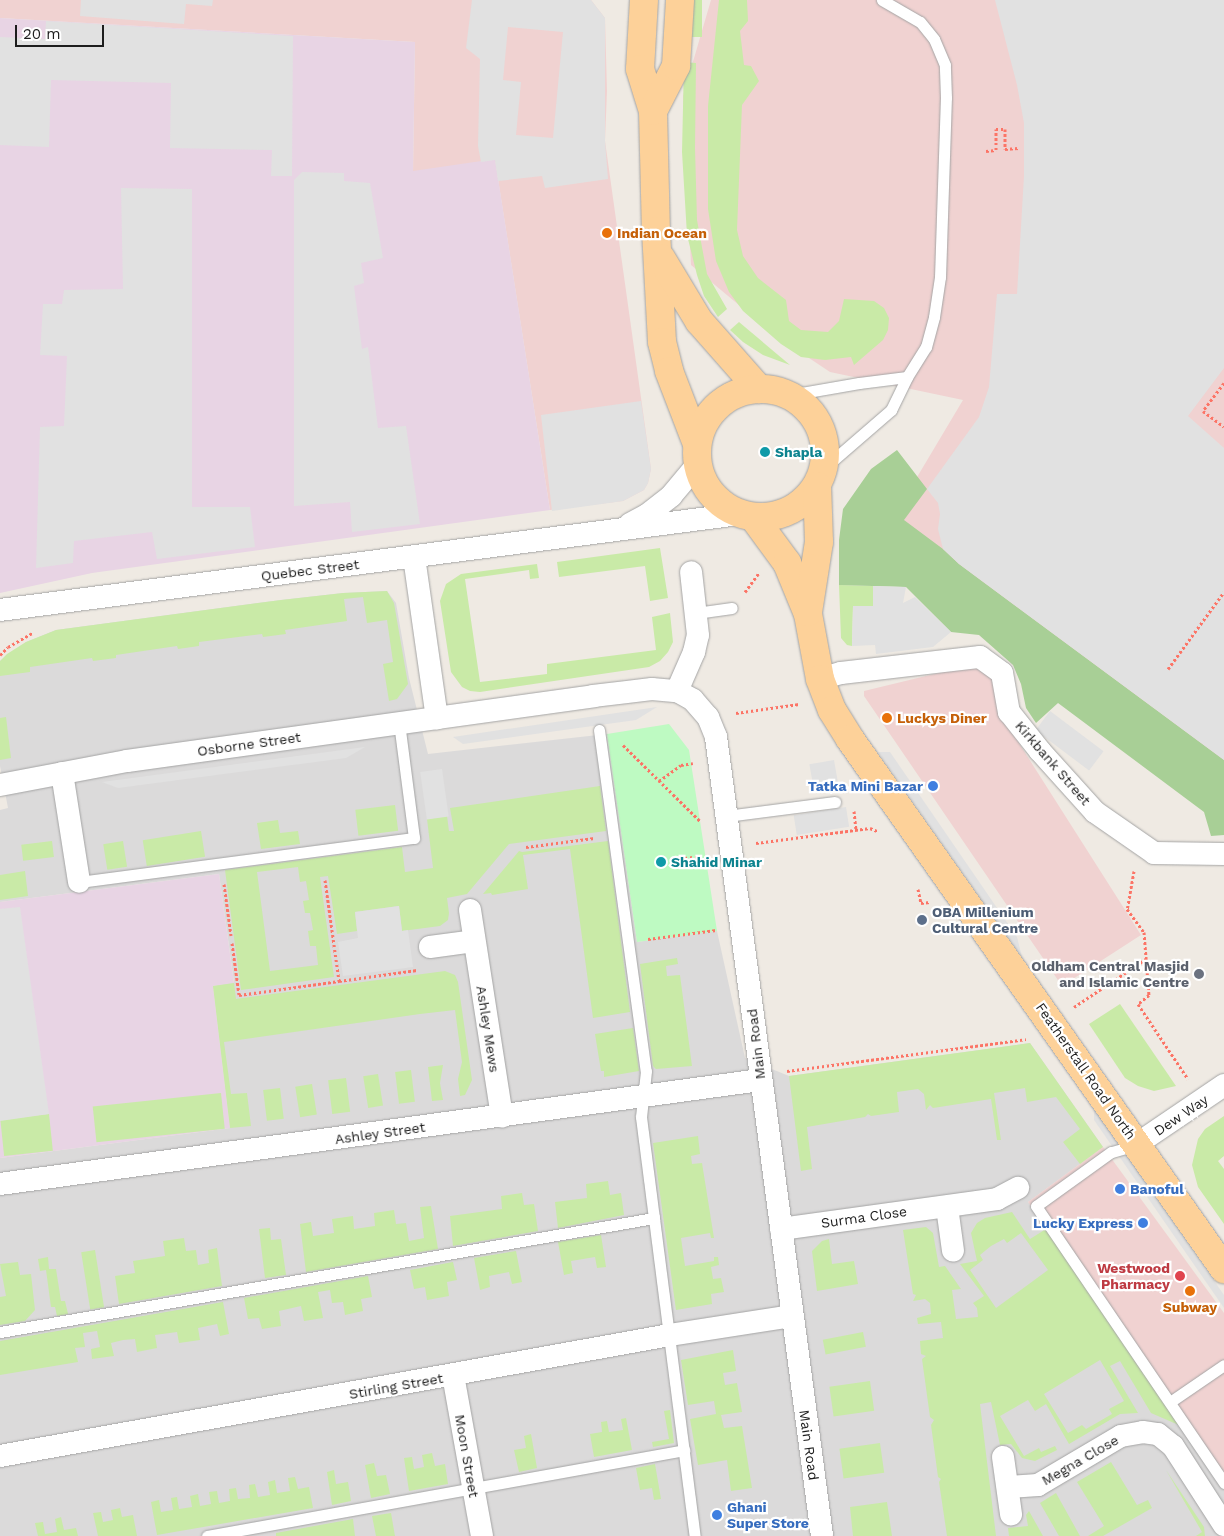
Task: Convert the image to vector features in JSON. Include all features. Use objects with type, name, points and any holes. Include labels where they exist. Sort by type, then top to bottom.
[{"type":"main road","points":[[644,0],[640,69],[653,111],[656,231],[659,254],[662,342],[669,371],[697,454],[713,497],[725,508],[747,516],[774,515],[794,508],[821,477],[826,446],[820,426],[807,408],[790,396],[775,390],[759,389],[737,394],[718,406],[704,423],[697,454]]},
{"type":"main road","points":[[653,111],[676,66],[680,0]]},
{"type":"main road","points":[[659,254],[699,321],[759,389]]},
{"type":"main road","name":"Featherstall Road North","points":[[808,614],[819,542],[821,477]]},
{"type":"main road","name":"Featherstall Road North","points":[[747,516],[788,563],[808,614],[820,679],[832,710],[850,739],[1224,1269]]},
{"type":"street","name":"Quebec Street","points":[[620,530],[647,515],[671,496],[697,454]]},
{"type":"street","name":"Quebec Street","points":[[0,610],[620,530],[747,516]]},
{"type":"street","points":[[414,557],[437,718]]},
{"type":"street","points":[[676,692],[694,652],[698,635],[691,572]]},
{"type":"street","name":"Kirkbank Street","points":[[820,679],[841,673],[980,656],[1002,673],[1009,712],[1024,732],[1094,812],[1154,853],[1224,854]]},
{"type":"street","name":"Osborne Street","points":[[0,785],[127,761],[399,723],[652,689],[676,692]]},
{"type":"street","name":"Main Road","points":[[676,692],[693,700],[708,716],[716,736],[760,1080],[822,1536]]},
{"type":"street","points":[[62,773],[79,882]]},
{"type":"street","name":"Ashley Mews","points":[[470,910],[502,1116]]},
{"type":"street","points":[[430,947],[474,941]]},
{"type":"street","name":"Ashley Street","points":[[0,1184],[760,1080]]},
{"type":"street","name":"Dew Way","points":[[1137,1144],[1224,1085]]},
{"type":"street","name":"Surma Close","points":[[781,1229],[997,1199],[1018,1188]]},
{"type":"street","points":[[947,1207],[953,1251]]},
{"type":"street","name":"Stirling Street","points":[[0,1456],[453,1376],[670,1335],[792,1316]]},
{"type":"street","name":"Moon Street","points":[[453,1376],[482,1536]]},
{"type":"street","name":"Megna Close","points":[[1008,1487],[1038,1484],[1121,1436],[1143,1432],[1158,1434],[1173,1446],[1224,1525]]},
{"type":"street","points":[[1004,1457],[1011,1514]]},
{"type":"lane","points":[[821,477],[891,410],[907,377],[926,347],[934,317],[940,277],[946,98],[945,65],[934,39],[920,22],[882,0]]},
{"type":"lane","points":[[790,396],[859,382],[907,377]]},
{"type":"lane","points":[[696,612],[732,608]]},
{"type":"lane","points":[[79,882],[414,838],[399,723]]},
{"type":"lane","points":[[599,730],[615,835],[646,1071],[641,1117],[695,1536]]},
{"type":"lane","points":[[726,816],[835,802]]},
{"type":"lane","points":[[1137,1144],[1112,1152],[1036,1206],[1224,1483]]},
{"type":"lane","points":[[0,1332],[654,1218]]},
{"type":"lane","points":[[1170,1402],[1224,1365]]},
{"type":"lane","points":[[207,1536],[684,1450]]},
{"type":"path","points":[[986,151],[996,150],[996,129],[1005,128],[1005,148],[1019,148]]},
{"type":"path","points":[[1224,383],[1203,411],[1224,428]]},
{"type":"path","points":[[732,608],[765,565]]},
{"type":"path","points":[[1168,668],[1224,592]]},
{"type":"path","points":[[0,655],[8,647],[32,634],[32,627]]},
{"type":"path","points":[[735,713],[806,702]]},
{"type":"path","points":[[620,742],[704,825]]},
{"type":"path","points":[[659,781],[680,765],[695,763]]},
{"type":"path","points":[[753,843],[870,828],[884,834]]},
{"type":"path","points":[[526,846],[615,835]]},
{"type":"path","points":[[1139,843],[1127,909],[1144,932],[1149,995],[1138,1004],[1191,1083]]},
{"type":"path","points":[[675,859],[708,855]]},
{"type":"path","points":[[221,863],[231,936]]},
{"type":"path","points":[[325,880],[339,981]]},
{"type":"path","points":[[916,880],[921,903],[931,902],[936,909]]},
{"type":"path","points":[[628,941],[720,930]]},
{"type":"path","points":[[232,943],[239,995],[420,970]]},
{"type":"path","points":[[1070,1010],[1146,959]]},
{"type":"path","points":[[760,1080],[783,1072],[1034,1038]]},
{"type":"shaded area","points":[[0,0],[591,0],[605,18],[607,91],[605,141],[651,469],[648,483],[644,490],[623,501],[550,510],[495,160],[413,172],[415,42],[0,18]]},
{"type":"shaded area","points":[[81,0],[213,0],[212,6],[186,4],[184,24],[80,16]]},
{"type":"shaded area","points":[[472,0],[591,0],[605,18],[605,141],[608,179],[545,188],[542,176],[498,181],[495,160],[481,162],[478,146],[480,59],[466,48]],"holes":[[[508,27],[563,32],[553,138],[516,135],[521,82],[503,80]]]},
{"type":"shaded area","points":[[711,0],[1224,0],[1224,807],[870,556],[963,400],[830,372],[776,336],[691,265],[683,96]]},
{"type":"shaded area","points":[[995,0],[1224,0],[1224,368],[1188,416],[1224,448],[1224,760],[959,564],[943,549],[938,529],[940,514],[938,503],[927,489],[979,417],[989,387],[997,294],[1017,294],[1024,176],[1024,123],[1017,85]]},
{"type":"shaded area","points":[[0,18],[415,42],[413,171],[495,159],[550,510],[92,573],[0,593]]},
{"type":"shaded area","points":[[46,21],[293,36],[292,176],[271,176],[272,150],[170,148],[171,83],[51,80],[49,147],[0,145],[0,37],[45,39]]},
{"type":"shaded area","points":[[302,172],[344,173],[344,181],[370,183],[383,258],[361,263],[364,283],[354,286],[362,349],[368,347],[378,428],[406,426],[420,524],[352,532],[350,502],[294,506],[294,180]]},
{"type":"shaded area","points":[[121,188],[192,189],[192,507],[250,507],[255,547],[157,559],[152,532],[74,541],[73,563],[36,568],[40,427],[64,426],[67,356],[40,355],[43,304],[62,304],[64,290],[123,289]]},
{"type":"shaded area","points":[[641,401],[651,469],[648,483],[644,490],[623,501],[552,511],[541,415]]},
{"type":"shaded area","points":[[873,586],[906,587],[903,603],[915,597],[951,632],[933,647],[876,654],[875,645],[852,646],[853,606],[873,606]]},
{"type":"shaded area","points":[[387,591],[396,603],[409,678],[428,754],[607,734],[637,942],[717,931],[745,1058],[789,1076],[1030,1043],[1103,1147],[1028,1202],[1224,1490],[1224,1536],[0,1536],[0,1158],[230,1128],[213,986],[234,982],[219,874],[0,902],[0,810],[8,808],[0,766],[0,661],[26,642],[56,630],[281,600],[343,593]]},
{"type":"shaded area","points":[[992,660],[1001,715],[1141,935],[1062,986],[864,696],[864,691]]},
{"type":"shaded area","points":[[657,707],[636,720],[463,744],[453,737]]},
{"type":"shaded area","points":[[1050,711],[1104,751],[1089,770],[1036,730]]},
{"type":"shaded area","points":[[365,747],[346,758],[118,788],[102,782]]},
{"type":"shaded area","points":[[878,752],[890,752],[1017,937],[1022,957]]},
{"type":"shaded area","points":[[834,760],[838,782],[813,786],[809,764]]},
{"type":"shaded area","points":[[442,769],[449,817],[427,820],[420,772]]},
{"type":"shaded area","points":[[846,807],[849,827],[797,835],[794,815]]},
{"type":"shaded area","points":[[219,874],[234,983],[213,986],[230,1128],[0,1158],[0,902]]},
{"type":"shaded area","points":[[399,906],[402,931],[408,930],[413,967],[343,976],[338,942],[358,938],[355,912]]},
{"type":"shaded area","points":[[20,907],[49,1114],[0,1121],[0,909]]},
{"type":"shaded area","points":[[1094,1108],[1224,1295],[1224,1308],[1094,1120]]},
{"type":"shaded area","points":[[1103,1147],[1224,1313],[1224,1490],[1028,1202]]},
{"type":"green space","points":[[690,0],[702,0],[702,37],[690,37]]},
{"type":"green space","points":[[719,0],[747,0],[748,21],[740,31],[744,65],[751,66],[759,81],[742,105],[737,230],[743,256],[758,278],[786,300],[789,321],[801,330],[828,332],[839,321],[844,299],[874,301],[884,308],[889,318],[888,330],[883,340],[854,365],[851,357],[825,360],[801,357],[781,344],[743,311],[729,292],[716,261],[708,209],[708,106]]},
{"type":"green space","points":[[684,62],[696,63],[695,148],[697,220],[707,274],[727,309],[718,317],[704,296],[687,235],[682,152]]},
{"type":"green space","points":[[739,322],[790,365],[763,355],[743,342],[730,330]]},
{"type":"green space","points":[[897,450],[927,489],[904,520],[943,549],[959,564],[1224,760],[1224,835],[1211,836],[1204,812],[1058,703],[1036,723],[1026,708],[1021,684],[1013,665],[979,635],[951,632],[906,587],[839,585],[839,540],[843,509],[871,469]]},
{"type":"green space","points":[[660,548],[668,598],[650,601],[645,566],[559,577],[557,562]]},
{"type":"green space","points":[[537,564],[539,578],[530,579],[529,570],[465,579],[480,682],[547,674],[547,664],[656,650],[652,617],[670,613],[673,642],[668,652],[660,661],[649,667],[480,692],[470,691],[462,687],[451,672],[440,601],[446,584],[461,574]]},
{"type":"green space","points":[[839,585],[873,586],[873,606],[853,606],[852,646],[847,645],[841,638]]},
{"type":"green space","points":[[387,591],[394,603],[408,684],[397,699],[389,701],[383,664],[393,662],[387,620],[367,623],[363,597],[344,599],[347,621],[285,630],[286,634],[263,637],[262,634],[199,642],[199,646],[178,649],[177,646],[116,655],[116,658],[93,661],[92,658],[30,667],[30,672],[0,676],[0,661],[7,654],[26,642],[56,630],[281,600],[343,593]]},
{"type":"green space","points":[[6,717],[11,758],[0,760],[0,718]]},
{"type":"green space","points":[[669,724],[689,750],[717,931],[637,942],[607,734]]},
{"type":"green space","points":[[600,786],[606,831],[509,844],[467,894],[447,898],[448,920],[440,926],[402,931],[399,906],[355,912],[357,931],[337,934],[328,876],[320,877],[334,977],[241,990],[225,870],[402,847],[405,872],[433,868],[427,819],[447,816],[449,831],[454,831],[450,808]],"holes":[[[298,867],[300,882],[306,881],[309,900],[303,901],[305,913],[310,913],[313,930],[308,931],[310,946],[316,946],[318,965],[270,971],[257,872]]]},
{"type":"green space","points":[[395,805],[398,831],[358,836],[355,810]]},
{"type":"green space","points":[[278,820],[280,833],[298,831],[300,844],[261,849],[257,823]]},
{"type":"green space","points":[[201,831],[205,857],[147,866],[143,840]]},
{"type":"green space","points":[[52,841],[54,857],[23,861],[21,845]]},
{"type":"green space","points":[[123,841],[127,867],[107,870],[103,844]]},
{"type":"green space","points":[[608,841],[630,1012],[593,1018],[570,849],[523,855],[528,889],[492,895],[491,893],[483,894],[519,851]]},
{"type":"green space","points":[[25,871],[28,896],[0,900],[0,875]]},
{"type":"green space","points":[[677,958],[678,964],[666,966],[667,976],[680,975],[692,1066],[656,1069],[653,1066],[640,964]]},
{"type":"green space","points":[[445,971],[455,975],[458,982],[472,1080],[465,1095],[460,1096],[458,1079],[462,1062],[455,1010],[420,1014],[224,1042],[231,1094],[247,1093],[251,1126],[230,1128],[213,986],[234,983],[236,999]]},
{"type":"green space","points":[[1120,1004],[1176,1086],[1154,1091],[1138,1086],[1125,1078],[1089,1024]]},
{"type":"green space","points":[[633,1028],[639,1071],[604,1077],[604,1071],[601,1071],[595,1034]]},
{"type":"green space","points":[[1030,1043],[1103,1147],[1080,1164],[1063,1142],[1080,1129],[1056,1097],[1027,1102],[1025,1088],[994,1093],[1001,1140],[997,1140],[991,1099],[933,1108],[930,1105],[926,1110],[924,1094],[918,1089],[897,1092],[899,1112],[871,1116],[868,1114],[865,1117],[807,1127],[812,1169],[801,1171],[789,1076]]},
{"type":"green space","points":[[443,1065],[440,1083],[443,1100],[432,1101],[428,1067]]},
{"type":"green space","points":[[411,1070],[415,1102],[399,1104],[395,1072]]},
{"type":"green space","points":[[378,1074],[383,1106],[368,1108],[363,1076]]},
{"type":"green space","points":[[346,1078],[350,1112],[332,1114],[328,1080]]},
{"type":"green space","points":[[312,1084],[317,1115],[300,1117],[295,1087]]},
{"type":"green space","points":[[280,1088],[284,1119],[267,1121],[263,1090]]},
{"type":"green space","points":[[221,1093],[225,1129],[96,1142],[93,1106]]},
{"type":"green space","points":[[49,1114],[53,1151],[4,1156],[0,1119]]},
{"type":"green space","points":[[1224,1116],[1224,1156],[1218,1161],[1224,1169],[1224,1224],[1198,1187],[1192,1165],[1198,1139],[1205,1129]]},
{"type":"green space","points":[[698,1136],[700,1154],[691,1156],[692,1164],[702,1163],[714,1238],[711,1238],[710,1233],[681,1238],[685,1266],[714,1261],[714,1257],[718,1257],[719,1265],[711,1267],[713,1279],[721,1278],[724,1292],[711,1294],[712,1304],[676,1310],[653,1143]]},
{"type":"green space","points":[[608,1181],[610,1195],[621,1193],[624,1215],[558,1228],[555,1202],[587,1198],[586,1184]]},
{"type":"green space","points":[[522,1193],[524,1205],[534,1204],[538,1231],[453,1246],[450,1216],[502,1209],[501,1196]]},
{"type":"green space","points":[[431,1206],[438,1249],[306,1272],[300,1224],[311,1222],[313,1236],[334,1233],[332,1219],[353,1216],[354,1229],[375,1226],[374,1213],[394,1210],[396,1224],[406,1223],[409,1241],[424,1238],[420,1207]]},
{"type":"green space","points":[[1012,1212],[1030,1239],[1046,1229],[1181,1426],[1151,1413],[1120,1361],[1110,1366],[1138,1413],[1120,1414],[1069,1444],[1046,1404],[1035,1411],[1028,1400],[1000,1416],[1024,1456],[1039,1448],[1041,1452],[1055,1446],[1057,1450],[1035,1461],[1022,1458],[1011,1444],[1000,1445],[991,1402],[980,1404],[996,1536],[947,1536],[939,1482],[941,1479],[938,1477],[931,1425],[934,1420],[930,1417],[922,1359],[926,1356],[921,1354],[920,1341],[943,1338],[941,1322],[918,1324],[917,1318],[931,1314],[930,1303],[925,1299],[913,1301],[916,1295],[913,1294],[903,1230],[926,1227],[933,1233],[939,1267],[945,1266],[961,1289],[952,1290],[956,1319],[978,1317],[977,1308],[973,1303],[984,1296],[960,1264],[977,1261],[971,1233],[977,1223],[985,1218]],"holes":[[[1021,1233],[1048,1270],[996,1308],[970,1270],[983,1260],[980,1255],[991,1246],[1004,1239],[1007,1243]],[[1100,1360],[1124,1401],[1109,1409],[1112,1414],[1086,1429],[1082,1425],[1068,1433],[1044,1394]]]},
{"type":"green space","points":[[270,1228],[271,1240],[281,1239],[286,1275],[265,1278],[259,1229]]},
{"type":"green space","points":[[601,1235],[606,1267],[597,1268],[595,1257],[571,1261],[573,1273],[564,1275],[558,1242]]},
{"type":"green space","points":[[184,1238],[186,1251],[196,1250],[198,1265],[209,1263],[208,1250],[217,1248],[222,1286],[119,1304],[115,1276],[135,1273],[133,1261],[165,1256],[163,1241]]},
{"type":"green space","points":[[829,1239],[832,1264],[854,1261],[858,1284],[817,1291],[812,1251],[822,1241]]},
{"type":"green space","points":[[95,1250],[104,1307],[90,1309],[81,1252]]},
{"type":"green space","points":[[516,1251],[522,1282],[512,1284],[509,1272],[489,1276],[490,1287],[480,1290],[474,1258]]},
{"type":"green space","points":[[48,1257],[49,1269],[56,1269],[61,1301],[65,1301],[68,1314],[57,1316],[55,1307],[51,1307],[46,1270],[40,1271],[38,1259]]},
{"type":"green space","points":[[18,1262],[20,1275],[31,1274],[35,1310],[25,1321],[0,1325],[0,1297],[6,1296],[0,1264]]},
{"type":"green space","points":[[453,1262],[457,1280],[447,1282],[449,1296],[427,1300],[425,1287],[414,1289],[410,1270]]},
{"type":"green space","points":[[368,1276],[372,1297],[361,1299],[363,1311],[345,1315],[343,1302],[332,1303],[330,1290],[318,1292],[323,1318],[304,1321],[301,1306],[279,1311],[281,1326],[262,1329],[259,1318],[248,1319],[244,1298]]},
{"type":"green space","points":[[223,1302],[229,1334],[220,1336],[217,1324],[198,1328],[200,1340],[179,1343],[177,1332],[155,1335],[157,1348],[137,1352],[135,1339],[123,1340],[111,1343],[114,1356],[92,1359],[91,1349],[100,1347],[97,1331],[83,1333],[85,1347],[75,1348],[78,1362],[0,1375],[0,1341]]},
{"type":"green space","points":[[863,1332],[866,1347],[826,1355],[823,1340]]},
{"type":"green space","points":[[733,1350],[736,1371],[723,1373],[725,1385],[737,1383],[742,1412],[721,1415],[724,1428],[742,1426],[752,1488],[731,1491],[727,1460],[698,1465],[690,1419],[716,1414],[714,1401],[688,1405],[681,1360]]},
{"type":"green space","points":[[870,1381],[874,1411],[834,1416],[829,1387]]},
{"type":"green space","points":[[670,1410],[674,1443],[653,1447],[652,1442],[669,1439],[664,1411]]},
{"type":"green space","points":[[626,1418],[632,1450],[594,1457],[590,1434],[602,1432],[601,1422],[607,1421],[609,1432],[623,1430],[621,1419]]},
{"type":"green space","points":[[531,1434],[537,1468],[519,1472],[514,1450],[526,1448],[524,1436]]},
{"type":"green space","points":[[880,1443],[884,1473],[844,1478],[839,1449]]},
{"type":"green space","points":[[432,1453],[435,1466],[445,1464],[448,1484],[409,1491],[404,1458],[412,1457],[414,1469],[424,1467],[422,1455]]},
{"type":"green space","points":[[1111,1462],[1137,1505],[1148,1500],[1152,1508],[1103,1536],[1088,1536],[1104,1526],[1077,1482]]},
{"type":"green space","points":[[374,1463],[377,1476],[386,1475],[390,1494],[371,1498],[365,1465]]},
{"type":"green space","points":[[655,1464],[661,1499],[654,1500],[652,1488],[640,1490],[636,1468]]},
{"type":"green space","points":[[334,1470],[336,1484],[348,1482],[351,1501],[332,1505],[327,1472]]},
{"type":"green space","points":[[1166,1470],[1204,1527],[1205,1536],[1196,1536],[1202,1532]]},
{"type":"green space","points":[[295,1477],[298,1489],[309,1487],[313,1508],[157,1535],[151,1502],[159,1500],[161,1512],[173,1510],[171,1498],[177,1497],[179,1509],[192,1507],[190,1496],[198,1494],[200,1506],[211,1504],[209,1492],[217,1491],[219,1503],[230,1501],[229,1489],[236,1488],[238,1499],[250,1498],[249,1485],[255,1484],[258,1497],[270,1495],[268,1482],[275,1480],[277,1493],[290,1491],[288,1478]]},
{"type":"green space","points":[[1056,1493],[1080,1536],[1059,1536],[1040,1503]]},
{"type":"green space","points":[[887,1502],[892,1536],[853,1536],[850,1507]]},
{"type":"green space","points":[[120,1508],[122,1517],[133,1515],[137,1536],[98,1536],[93,1513],[101,1512],[103,1522],[113,1520],[111,1510]]},
{"type":"green space","points":[[1029,1511],[1043,1536],[1009,1536],[1008,1528],[1028,1526],[1026,1515]]},
{"type":"green space","points":[[391,1513],[395,1536],[376,1536],[372,1516]]},
{"type":"green space","points":[[61,1517],[64,1530],[76,1528],[78,1536],[38,1536],[35,1523],[43,1522],[45,1534],[57,1532],[55,1519]]},
{"type":"green space","points":[[353,1519],[355,1536],[276,1536],[276,1533]]},
{"type":"place","name":"Indian Ocean","points":[[607,233]]},
{"type":"place","name":"Shapla","points":[[765,452]]},
{"type":"place","name":"Luckys Diner","points":[[887,718]]},
{"type":"place","name":"Tatka Mini Bazar","points":[[933,786]]},
{"type":"place","name":"Shahid Minar","points":[[661,862]]},
{"type":"place","name":"OBA Millenium Cultural Centre","points":[[922,920]]},
{"type":"place","name":"Oldham Central Masjid and Islamic Centre","points":[[1199,974]]},
{"type":"place","name":"Banoful","points":[[1120,1189]]},
{"type":"place","name":"Lucky Express","points":[[1143,1223]]},
{"type":"place","name":"Westwood Pharmacy","points":[[1180,1276]]},
{"type":"place","name":"Subway","points":[[1190,1291]]},
{"type":"place","name":"Ghani Super Store","points":[[717,1515]]}]
